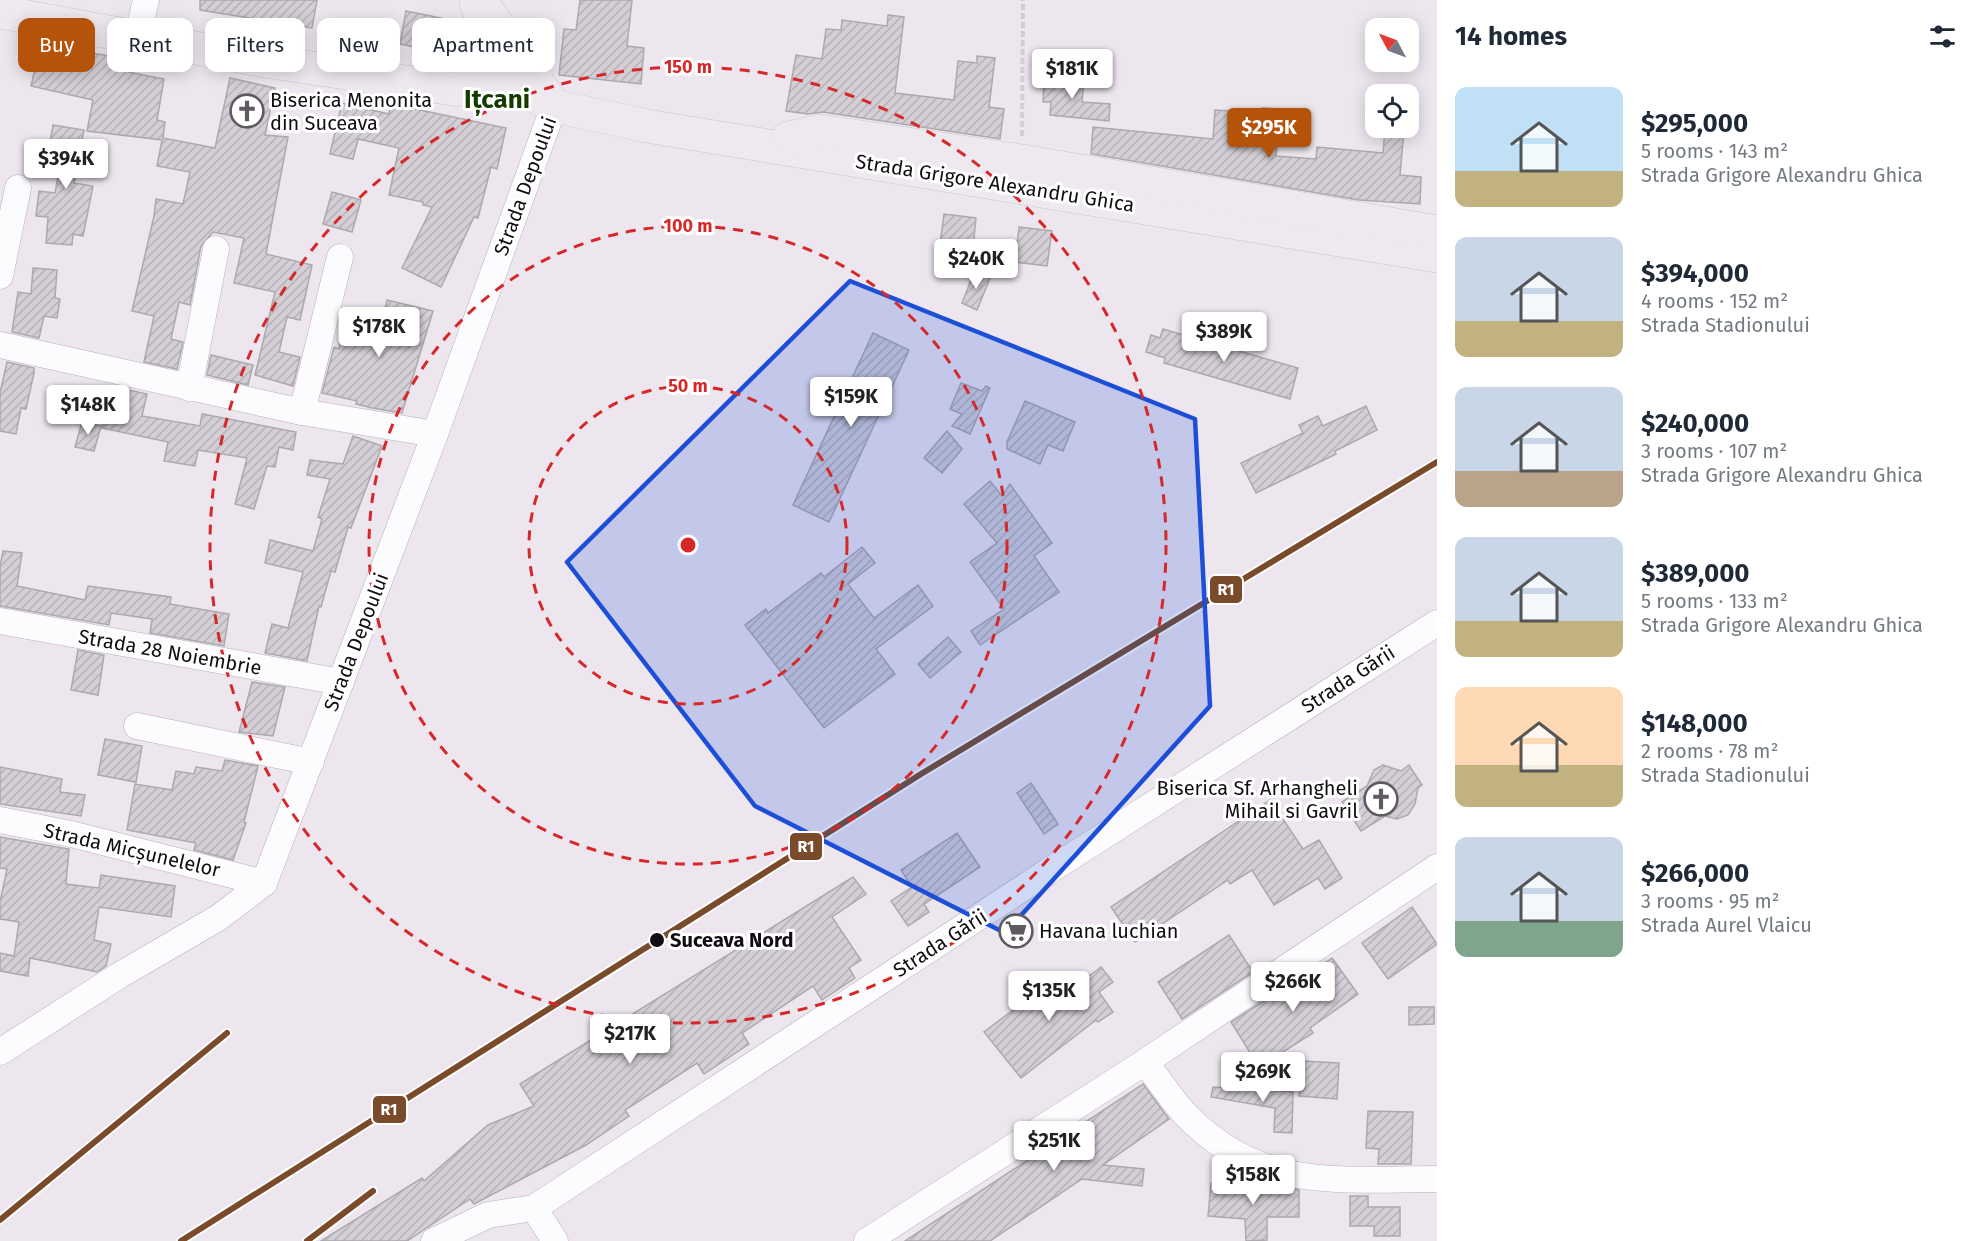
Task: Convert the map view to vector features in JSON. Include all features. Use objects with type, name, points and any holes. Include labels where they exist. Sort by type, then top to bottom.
[{"type":"main road","points":[[460,90],[480,67],[484,47],[475,0]]},
{"type":"main road","points":[[480,0],[554,106]]},
{"type":"main road","name":"Strada Grigore Alexandru Ghica","points":[[0,12],[107,32]]},
{"type":"main road","name":"Strada Grigore Alexandru Ghica","points":[[193,48],[460,90],[480,101],[499,106],[530,110],[554,106],[647,126],[1437,256]]},
{"type":"main road","points":[[756,144],[820,131],[1022,161],[1437,232]]},
{"type":"main road","points":[[756,144],[818,177],[1437,272]]},
{"type":"street","points":[[142,18],[146,0]]},
{"type":"street","name":"Strada Depoului","points":[[264,883],[435,434],[554,106]]},
{"type":"street","points":[[0,276],[18,188]]},
{"type":"street","points":[[189,388],[216,249]]},
{"type":"street","points":[[302,412],[340,257]]},
{"type":"street","points":[[0,346],[302,412],[435,434]]},
{"type":"street","name":"Strada 28 Noiembrie","points":[[0,621],[341,682]]},
{"type":"street","name":"Strada Gării","points":[[434,1241],[488,1215],[534,1208],[1068,859],[1437,623]]},
{"type":"street","points":[[137,726],[311,762]]},
{"type":"street","name":"Strada Micșunelelor","points":[[0,820],[71,834],[264,883]]},
{"type":"street","points":[[867,1241],[1426,879],[1437,867]]},
{"type":"street","points":[[0,1053],[120,975],[218,918],[264,883]]},
{"type":"street","points":[[1145,1062],[1184,1113],[1245,1160],[1278,1172],[1313,1179],[1437,1179]]},
{"type":"street","points":[[534,1208],[555,1241]]},
{"type":"path","points":[[1022,161],[1023,0]]},
{"type":"highlighted area","points":[[850,281],[1195,419],[1210,706],[1005,933],[755,806],[567,562]]},
{"type":"building","points":[[200,0],[317,0],[312,28],[305,27],[305,18],[250,18],[200,10]]},
{"type":"building","points":[[580,0],[632,0],[627,46],[644,48],[641,84],[559,75],[564,29],[576,30]]},
{"type":"building","points":[[406,11],[441,18],[412,18],[412,46],[400,44]]},
{"type":"building","points":[[888,15],[904,17],[895,93],[954,100],[958,61],[977,63],[977,56],[995,58],[989,107],[1004,109],[1000,139],[823,112],[808,114],[786,111],[796,55],[822,59],[826,29],[841,30],[842,20],[887,26]]},
{"type":"building","points":[[95,53],[107,55],[107,72],[128,72],[164,79],[157,120],[165,122],[163,138],[215,148],[230,78],[275,88],[265,135],[288,137],[266,254],[312,265],[300,320],[287,317],[279,352],[300,357],[293,386],[255,375],[275,292],[234,283],[244,238],[213,232],[201,246],[190,305],[179,302],[171,339],[183,342],[177,369],[144,362],[154,316],[132,311],[156,199],[183,204],[190,172],[157,166],[162,140],[87,131],[93,100],[31,86],[34,72],[95,72]]},
{"type":"building","points":[[1044,78],[1084,80],[1082,102],[1110,104],[1109,121],[1050,115],[1051,102],[1043,102]]},
{"type":"building","points":[[342,103],[389,114],[391,104],[506,128],[497,169],[491,167],[478,218],[474,217],[441,287],[402,268],[432,207],[423,205],[423,202],[389,195],[399,148],[358,139],[353,159],[330,154]]},
{"type":"building","points":[[1262,108],[1279,109],[1276,156],[1316,159],[1317,147],[1383,153],[1384,138],[1403,138],[1400,175],[1421,177],[1420,204],[1359,200],[1091,154],[1093,127],[1213,139],[1215,110],[1261,113]]},
{"type":"building","points":[[53,125],[84,130],[74,183],[93,186],[83,236],[73,234],[72,245],[46,243],[48,217],[36,216],[39,191],[55,193],[62,156],[48,154]]},
{"type":"building","points":[[332,192],[361,200],[352,232],[323,224]]},
{"type":"building","points":[[944,214],[976,218],[972,256],[939,252]]},
{"type":"building","points":[[1019,227],[1052,231],[1047,266],[1015,262]]},
{"type":"building","points":[[33,268],[57,270],[55,298],[60,299],[57,318],[44,316],[39,338],[12,332],[18,292],[31,294]]},
{"type":"building","points":[[975,270],[991,276],[977,310],[962,303]]},
{"type":"building","points":[[387,300],[433,311],[402,413],[356,404],[357,401],[322,393],[334,347],[339,349],[347,314],[382,322]]},
{"type":"building","points":[[1163,329],[1298,368],[1290,399],[1164,363],[1165,358],[1146,352],[1151,335],[1160,338]]},
{"type":"building","points":[[873,333],[909,350],[829,522],[793,505]]},
{"type":"building","points":[[211,355],[253,365],[248,385],[207,375]]},
{"type":"building","points":[[7,362],[34,368],[26,409],[21,408],[16,434],[0,431],[0,393]]},
{"type":"building","points":[[961,383],[982,391],[986,386],[990,388],[970,434],[952,426],[962,414],[950,409]]},
{"type":"building","points":[[111,386],[147,394],[142,416],[200,426],[202,414],[296,432],[293,450],[279,447],[275,467],[267,466],[254,509],[235,504],[247,458],[198,450],[195,466],[164,461],[168,442],[102,428]]},
{"type":"building","points":[[1025,401],[1075,422],[1063,451],[1048,445],[1040,464],[1007,449],[1007,442]]},
{"type":"building","points":[[1366,406],[1377,430],[1335,451],[1336,454],[1256,493],[1241,463],[1303,433],[1299,425],[1318,416],[1323,426]]},
{"type":"building","points":[[82,422],[101,426],[94,451],[75,447]]},
{"type":"building","points":[[947,431],[962,449],[942,473],[924,458]]},
{"type":"building","points":[[353,436],[382,446],[351,528],[348,527],[335,572],[331,571],[321,607],[319,606],[307,661],[265,653],[272,624],[288,628],[303,572],[265,563],[270,540],[313,551],[322,519],[318,517],[330,479],[307,475],[310,460],[343,464]]},
{"type":"building","points":[[990,481],[1002,496],[1010,484],[1052,543],[1034,556],[1059,592],[980,645],[971,631],[1004,609],[970,562],[997,543],[964,504]]},
{"type":"building","points":[[862,547],[875,563],[848,584],[874,618],[918,585],[933,606],[876,649],[895,674],[824,728],[745,625],[766,609],[768,613],[821,573],[824,577]]},
{"type":"building","points":[[3,551],[22,553],[17,586],[85,600],[88,586],[171,597],[170,604],[229,614],[224,646],[150,633],[152,619],[111,613],[109,625],[0,606],[0,566]]},
{"type":"building","points":[[948,637],[961,652],[930,678],[918,664]]},
{"type":"building","points":[[78,650],[104,655],[98,695],[71,690]]},
{"type":"building","points":[[252,682],[285,687],[273,736],[239,732]]},
{"type":"building","points":[[105,739],[142,746],[136,782],[98,775]]},
{"type":"building","points":[[225,760],[258,766],[244,822],[246,823],[233,860],[194,850],[196,843],[127,830],[135,784],[172,790],[176,771],[194,774],[196,767],[222,771]]},
{"type":"building","name":"Biserica Sf. Arhangheli Mihail si Gavril","points":[[1383,765],[1401,771],[1409,765],[1422,785],[1418,788],[1415,804],[1408,815],[1397,819],[1385,816],[1361,831],[1342,802],[1367,786],[1374,770]]},
{"type":"building","points":[[0,767],[62,779],[60,792],[85,795],[81,816],[0,804]]},
{"type":"building","points":[[1031,783],[1058,824],[1044,834],[1017,793]]},
{"type":"building","points":[[1270,800],[1303,849],[1319,840],[1342,878],[1325,889],[1318,878],[1274,905],[1252,870],[1230,884],[1228,880],[1135,942],[1111,907]]},
{"type":"building","points":[[957,833],[980,867],[924,904],[929,912],[908,926],[891,901],[912,887],[901,870]]},
{"type":"building","points":[[0,837],[69,849],[66,884],[99,888],[101,875],[175,886],[171,917],[99,907],[94,940],[111,944],[106,966],[97,972],[30,958],[28,976],[0,971],[0,953],[14,956],[19,922],[0,919],[0,902],[7,869],[0,868]]},
{"type":"building","points":[[853,877],[866,894],[832,917],[861,960],[849,968],[855,978],[822,1000],[813,986],[742,1033],[749,1044],[704,1074],[697,1063],[625,1110],[629,1116],[586,1145],[474,1204],[470,1199],[407,1241],[321,1241],[422,1178],[424,1181],[488,1125],[534,1106],[520,1084]]},
{"type":"building","points":[[1412,907],[1437,944],[1388,979],[1362,943]]},
{"type":"building","points":[[1229,935],[1253,972],[1182,1019],[1158,982]]},
{"type":"building","points":[[1332,958],[1358,994],[1310,1028],[1313,1033],[1259,1067],[1231,1022],[1270,997],[1273,1001]]},
{"type":"building","points":[[1101,967],[1113,982],[1099,992],[1113,1012],[1098,1022],[1096,1020],[1021,1078],[984,1032],[1033,995],[1036,999],[1056,984],[1064,995]]},
{"type":"building","points":[[1409,1007],[1434,1007],[1434,1024],[1409,1025]]},
{"type":"building","points":[[1301,1061],[1339,1063],[1337,1099],[1299,1096]]},
{"type":"building","points":[[1143,1084],[1169,1119],[1103,1165],[1144,1169],[1142,1186],[1082,1179],[990,1241],[905,1241]]},
{"type":"building","points":[[1213,1087],[1293,1092],[1292,1133],[1274,1132],[1275,1108],[1211,1097]]},
{"type":"building","points":[[1368,1111],[1413,1112],[1411,1164],[1378,1164],[1379,1149],[1366,1148]]},
{"type":"building","points":[[1211,1183],[1299,1190],[1299,1217],[1267,1217],[1267,1240],[1246,1241],[1245,1219],[1208,1216]]},
{"type":"building","points":[[1350,1196],[1368,1196],[1368,1207],[1400,1207],[1400,1236],[1374,1236],[1374,1226],[1350,1226]]},
{"type":"transit line","name":"R1","points":[[181,1241],[921,774],[1437,462]]},
{"type":"transit line","name":"R1","points":[[0,1220],[227,1033]]},
{"type":"transit line","name":"R1","points":[[307,1241],[373,1191]]},
{"type":"place","name":"Biserica Menonita din Suceava","points":[[247,111]]},
{"type":"place","name":"Biserica Sf. Arhangheli Mihail si Gavril","points":[[1381,799]]},
{"type":"place","name":"Havana luchian","points":[[1016,931]]},
{"type":"place","name":"Suceava Nord","points":[[657,940]]},
{"type":"district","name":"Ițcani","points":[[497,99]]}]
